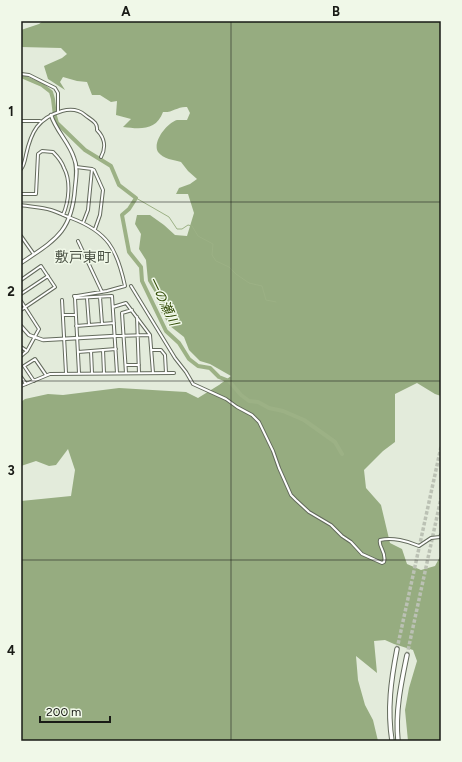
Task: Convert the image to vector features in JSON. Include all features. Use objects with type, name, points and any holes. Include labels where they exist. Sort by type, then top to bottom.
[{"type":"highway","points":[[392,741],[389,698],[397,649]]},
{"type":"highway","points":[[398,741],[398,702],[407,655]]},
{"type":"street","points":[[21,74],[29,75],[55,88],[58,93],[57,113]]},
{"type":"street","points":[[21,169],[24,165],[30,139],[41,121],[51,115],[70,109],[79,111],[95,122],[98,126],[97,130],[101,134],[105,147],[101,157]]},
{"type":"street","points":[[21,263],[55,239],[64,229],[70,218],[74,201],[76,167],[72,152],[55,126],[51,115]]},
{"type":"street","points":[[21,121],[41,121]]},
{"type":"street","points":[[21,194],[36,194],[38,154],[42,151],[53,152],[61,162],[67,174],[68,202],[63,215]]},
{"type":"street","points":[[76,167],[94,170],[103,190],[100,215],[95,229]]},
{"type":"street","points":[[83,223],[88,210],[92,169]]},
{"type":"street","points":[[21,205],[52,210],[83,223],[95,229],[111,246],[125,286],[102,292],[74,296],[74,298]]},
{"type":"street","points":[[21,236],[33,253]]},
{"type":"street","points":[[78,241],[102,292]]},
{"type":"street","points":[[21,246],[25,243]]},
{"type":"street","points":[[21,280],[41,266],[55,287],[21,310]]},
{"type":"street","points":[[21,294],[48,276]]},
{"type":"street","points":[[131,286],[174,358],[186,372],[193,384],[226,399],[252,415],[259,422],[291,495],[309,512],[330,525],[351,542],[362,554],[382,563],[384,562],[385,556],[379,543],[380,540],[387,539],[408,541],[419,546],[431,538],[440,537],[441,535]]},
{"type":"street","points":[[74,298],[112,296],[117,373]]},
{"type":"street","points":[[100,297],[102,324]]},
{"type":"street","points":[[74,298],[79,374]]},
{"type":"street","points":[[87,298],[89,325]]},
{"type":"street","points":[[62,300],[66,374]]},
{"type":"street","points":[[21,301],[40,329],[27,352],[21,356]]},
{"type":"street","points":[[113,307],[126,303],[150,334],[153,373]]},
{"type":"street","points":[[126,373],[122,313],[132,310]]},
{"type":"street","points":[[63,315],[76,314]]},
{"type":"street","points":[[137,317],[139,373]]},
{"type":"street","points":[[76,326],[114,323]]},
{"type":"street","points":[[21,326],[26,333],[34,338],[46,341],[150,334]]},
{"type":"street","points":[[21,347],[27,352]]},
{"type":"street","points":[[78,352],[116,349]]},
{"type":"street","points":[[103,350],[104,373]]},
{"type":"street","points":[[152,350],[161,350],[165,355],[166,373]]},
{"type":"street","points":[[91,351],[92,374]]},
{"type":"street","points":[[34,381],[24,366],[35,359],[46,375]]},
{"type":"street","points":[[126,365],[139,365]]},
{"type":"street","points":[[21,386],[50,374],[174,373]]},
{"type":"street","points":[[21,377],[26,384]]},
{"type":"green space","points":[[43,21],[441,21],[441,396],[417,383],[395,394],[395,442],[383,451],[364,470],[366,488],[381,505],[390,543],[402,549],[407,564],[421,570],[435,566],[441,555],[441,741],[408,741],[405,710],[409,688],[417,661],[413,650],[385,640],[374,641],[377,673],[356,656],[358,680],[365,705],[373,720],[378,741],[21,741],[21,501],[71,496],[75,470],[68,449],[56,465],[49,466],[36,461],[21,466],[21,402],[25,399],[48,394],[63,395],[119,388],[186,392],[198,398],[231,376],[210,364],[200,361],[189,350],[184,337],[170,326],[161,312],[159,299],[148,281],[146,260],[139,249],[141,234],[135,224],[137,215],[150,215],[175,235],[187,236],[194,213],[188,194],[176,194],[179,188],[190,184],[197,179],[181,162],[169,159],[160,154],[158,152],[157,143],[162,133],[169,125],[177,120],[187,120],[190,113],[187,107],[169,112],[163,112],[160,118],[152,126],[141,128],[123,127],[131,119],[116,115],[117,101],[111,102],[100,95],[92,95],[87,82],[63,77],[60,82],[65,90],[48,79],[44,66],[62,58],[67,54],[61,48],[21,47],[21,30],[39,24]]},
{"type":"waterway","name":"一の瀬川","points":[[21,76],[42,85],[51,92],[57,123],[85,150],[111,166],[119,185],[136,198],[129,209],[122,215],[129,252],[141,267],[142,281],[166,331],[179,343],[189,359],[198,366],[210,368],[219,377],[229,381],[241,395],[249,401],[258,402],[269,408],[283,411],[304,420],[335,442],[342,454]]},
{"type":"waterway","points":[[136,198],[169,217],[177,229],[182,229],[188,225],[192,226],[198,236],[213,244],[212,255],[216,261],[229,267],[249,283],[262,286],[266,300],[276,302]]},
{"type":"tunnel","points":[[397,649],[441,447]]},
{"type":"tunnel","points":[[407,655],[441,498]]},
{"type":"district","name":"敷戸東町","points":[[83,257]]}]
